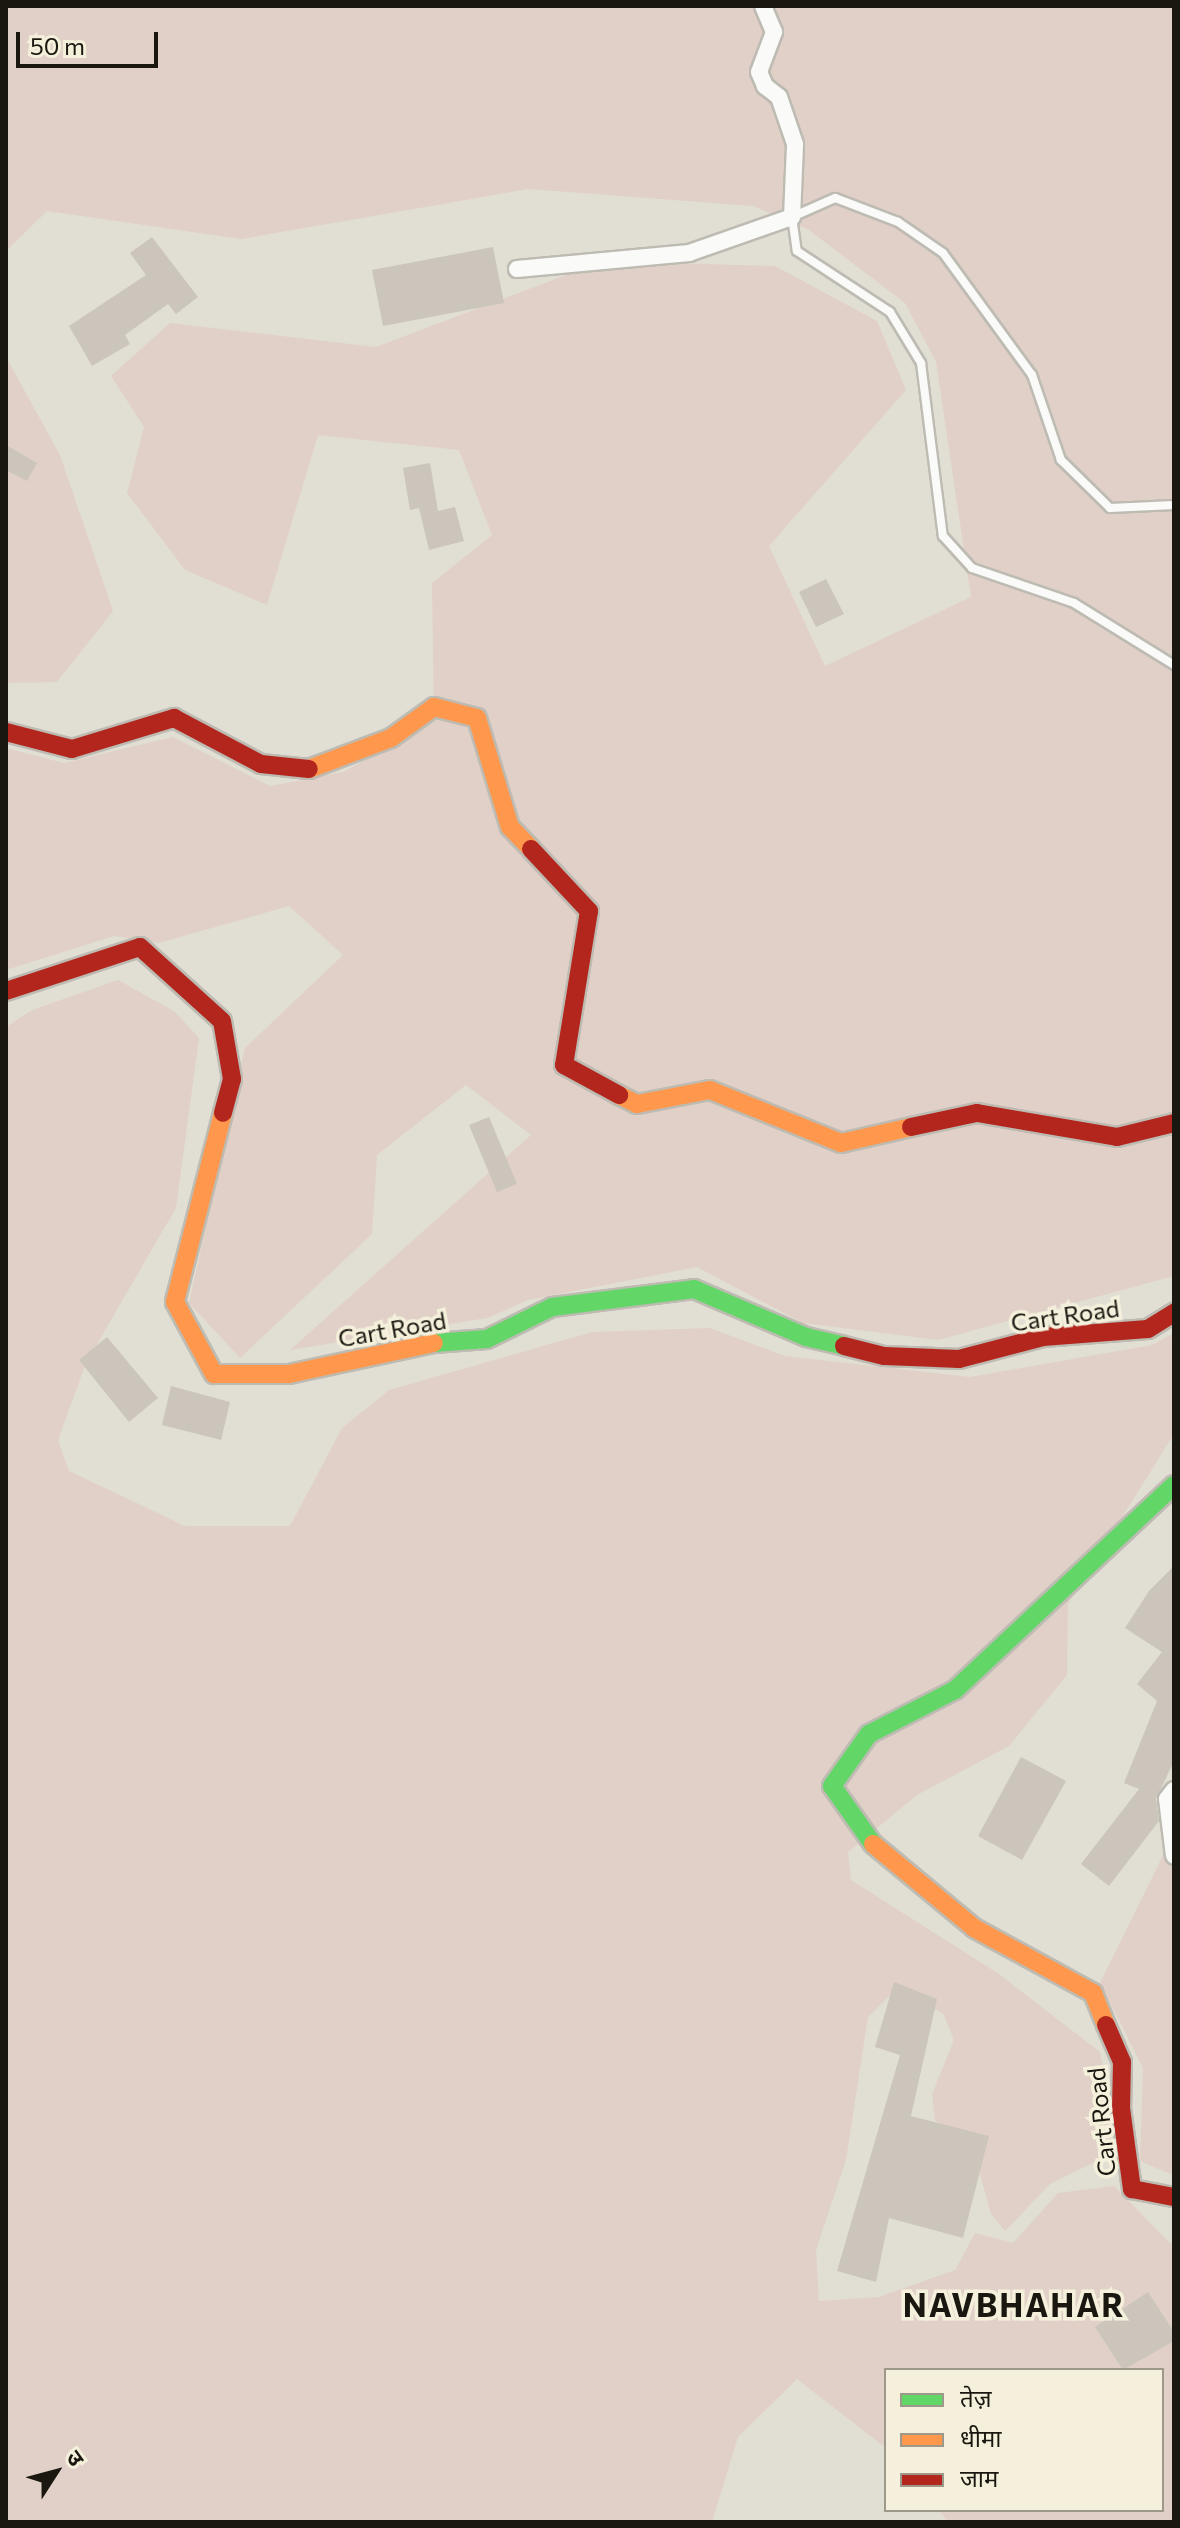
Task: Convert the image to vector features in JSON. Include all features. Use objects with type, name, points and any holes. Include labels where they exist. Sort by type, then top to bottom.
[{"type":"main road","points":[[6,732],[72,749],[174,718],[261,764],[310,769],[391,738],[434,707],[477,718],[510,827],[589,911],[564,1065],[637,1104],[710,1090],[841,1143],[977,1113],[1117,1137],[1174,1123]]},
{"type":"main road","name":"Cart Road","points":[[6,991],[140,947],[222,1021],[232,1079],[175,1302],[214,1374],[289,1374],[421,1344],[487,1339],[552,1307],[694,1289],[806,1337],[884,1356],[959,1359],[1043,1337],[1148,1329],[1174,1313]]},
{"type":"main road","name":"Cart Road","points":[[1174,1485],[955,1690],[869,1734],[832,1786],[878,1850],[974,1928],[1093,1993],[1122,2062],[1121,2108],[1132,2189],[1174,2197]]},
{"type":"street","points":[[517,269],[689,253],[792,217],[795,144],[779,97],[765,86],[759,72],[774,32],[763,6]]},
{"type":"street","points":[[1174,1790],[1167,1799],[1174,1856]]},
{"type":"lane","points":[[1174,505],[1110,508],[1061,460],[1032,375],[943,253],[898,222],[835,198],[792,217],[797,251],[890,312],[921,363],[943,536],[972,568],[1074,603],[1174,665]]},
{"type":"shaded area","points":[[6,6],[1174,6],[1174,1276],[938,1340],[803,1323],[697,1267],[528,1300],[487,1318],[290,1350],[531,1135],[466,1085],[377,1155],[372,1234],[240,1358],[189,1303],[245,1048],[343,955],[289,906],[159,943],[114,936],[6,970],[6,748],[64,763],[173,737],[270,786],[343,772],[434,722],[432,583],[492,535],[459,450],[318,435],[267,605],[185,570],[127,493],[144,427],[111,376],[170,323],[376,347],[603,261],[775,266],[877,321],[906,390],[769,546],[825,666],[971,597],[936,362],[905,303],[809,230],[753,206],[528,189],[241,239],[47,211],[6,251]]},
{"type":"shaded area","points":[[6,357],[60,455],[113,611],[57,682],[6,683]]},
{"type":"shaded area","points":[[118,980],[174,1011],[199,1038],[176,1208],[86,1363],[58,1440],[69,1471],[185,1526],[290,1526],[342,1428],[389,1390],[592,1332],[710,1328],[785,1356],[970,1377],[1152,1345],[1174,1333],[1174,1434],[1068,1604],[1067,1675],[1009,1746],[917,1795],[848,1852],[851,1880],[999,1974],[1100,2052],[1111,2114],[1109,2155],[1050,2184],[1005,2231],[991,2214],[976,2160],[935,2120],[932,2094],[954,2040],[943,2013],[894,1991],[868,2017],[846,2160],[816,2250],[819,2301],[879,2297],[955,2270],[975,2233],[1013,2243],[1058,2193],[1114,2186],[1174,2247],[1174,2522],[948,2522],[940,2512],[1164,2512],[1164,2368],[884,2368],[884,2446],[797,2379],[738,2437],[712,2522],[6,2522],[6,1027],[32,1010]]},
{"type":"shaded area","points":[[1174,1833],[1174,2171],[1170,2174],[1140,2161],[1143,2068],[1100,1983]]},
{"type":"building","points":[[152,237],[198,297],[176,314],[168,304],[125,335],[130,344],[92,366],[69,326],[146,275],[130,253]]},
{"type":"building","points":[[493,247],[504,303],[383,326],[372,270]]},
{"type":"building","points":[[6,445],[37,463],[27,481],[6,470]]},
{"type":"building","points":[[430,463],[438,511],[455,507],[464,541],[429,550],[419,508],[410,510],[403,468]]},
{"type":"building","points":[[826,579],[844,614],[816,627],[799,592]]},
{"type":"building","points":[[489,1117],[517,1184],[497,1192],[469,1125]]},
{"type":"building","points":[[107,1337],[158,1398],[129,1422],[79,1360]]},
{"type":"building","points":[[171,1386],[230,1402],[221,1440],[162,1425]]},
{"type":"building","points":[[1174,1566],[1174,1761],[1156,1799],[1159,1821],[1109,1886],[1081,1864],[1139,1789],[1124,1783],[1157,1701],[1137,1684],[1162,1652],[1125,1628],[1149,1591]]},
{"type":"building","points":[[1021,1757],[1066,1781],[1022,1860],[978,1836]]},
{"type":"building","points":[[894,1982],[937,1999],[911,2116],[989,2136],[963,2238],[889,2218],[876,2282],[837,2271],[900,2055],[875,2047]]},
{"type":"building","points":[[1148,2292],[1174,2332],[1174,2341],[1122,2368],[1095,2327]]},
{"type":"traffic: fast","points":[[434,1343],[487,1339],[552,1307],[694,1289],[806,1337],[844,1346]]},
{"type":"traffic: fast","points":[[873,1844],[832,1786],[869,1734],[955,1690],[1174,1485]]},
{"type":"traffic: slow","points":[[309,769],[391,738],[434,707],[477,718],[510,827],[531,849]]},
{"type":"traffic: slow","points":[[619,1095],[637,1104],[710,1090],[841,1143],[911,1127]]},
{"type":"traffic: slow","points":[[223,1113],[175,1302],[214,1374],[289,1374],[434,1343]]},
{"type":"traffic: slow","points":[[873,1844],[974,1928],[1093,1993],[1106,2025]]},
{"type":"traffic: jam","points":[[6,732],[72,749],[174,718],[261,764],[309,769]]},
{"type":"traffic: jam","points":[[531,849],[589,911],[564,1065],[619,1095]]},
{"type":"traffic: jam","points":[[6,991],[140,947],[222,1021],[232,1079],[223,1113]]},
{"type":"traffic: jam","points":[[911,1127],[977,1113],[1117,1137],[1174,1123]]},
{"type":"traffic: jam","points":[[844,1346],[884,1356],[959,1359],[1043,1337],[1148,1329],[1174,1313]]},
{"type":"traffic: jam","points":[[1106,2025],[1122,2062],[1121,2108],[1132,2189],[1174,2197]]},
{"type":"district","name":"NAVBHAHAR","points":[[1014,2304]]}]
